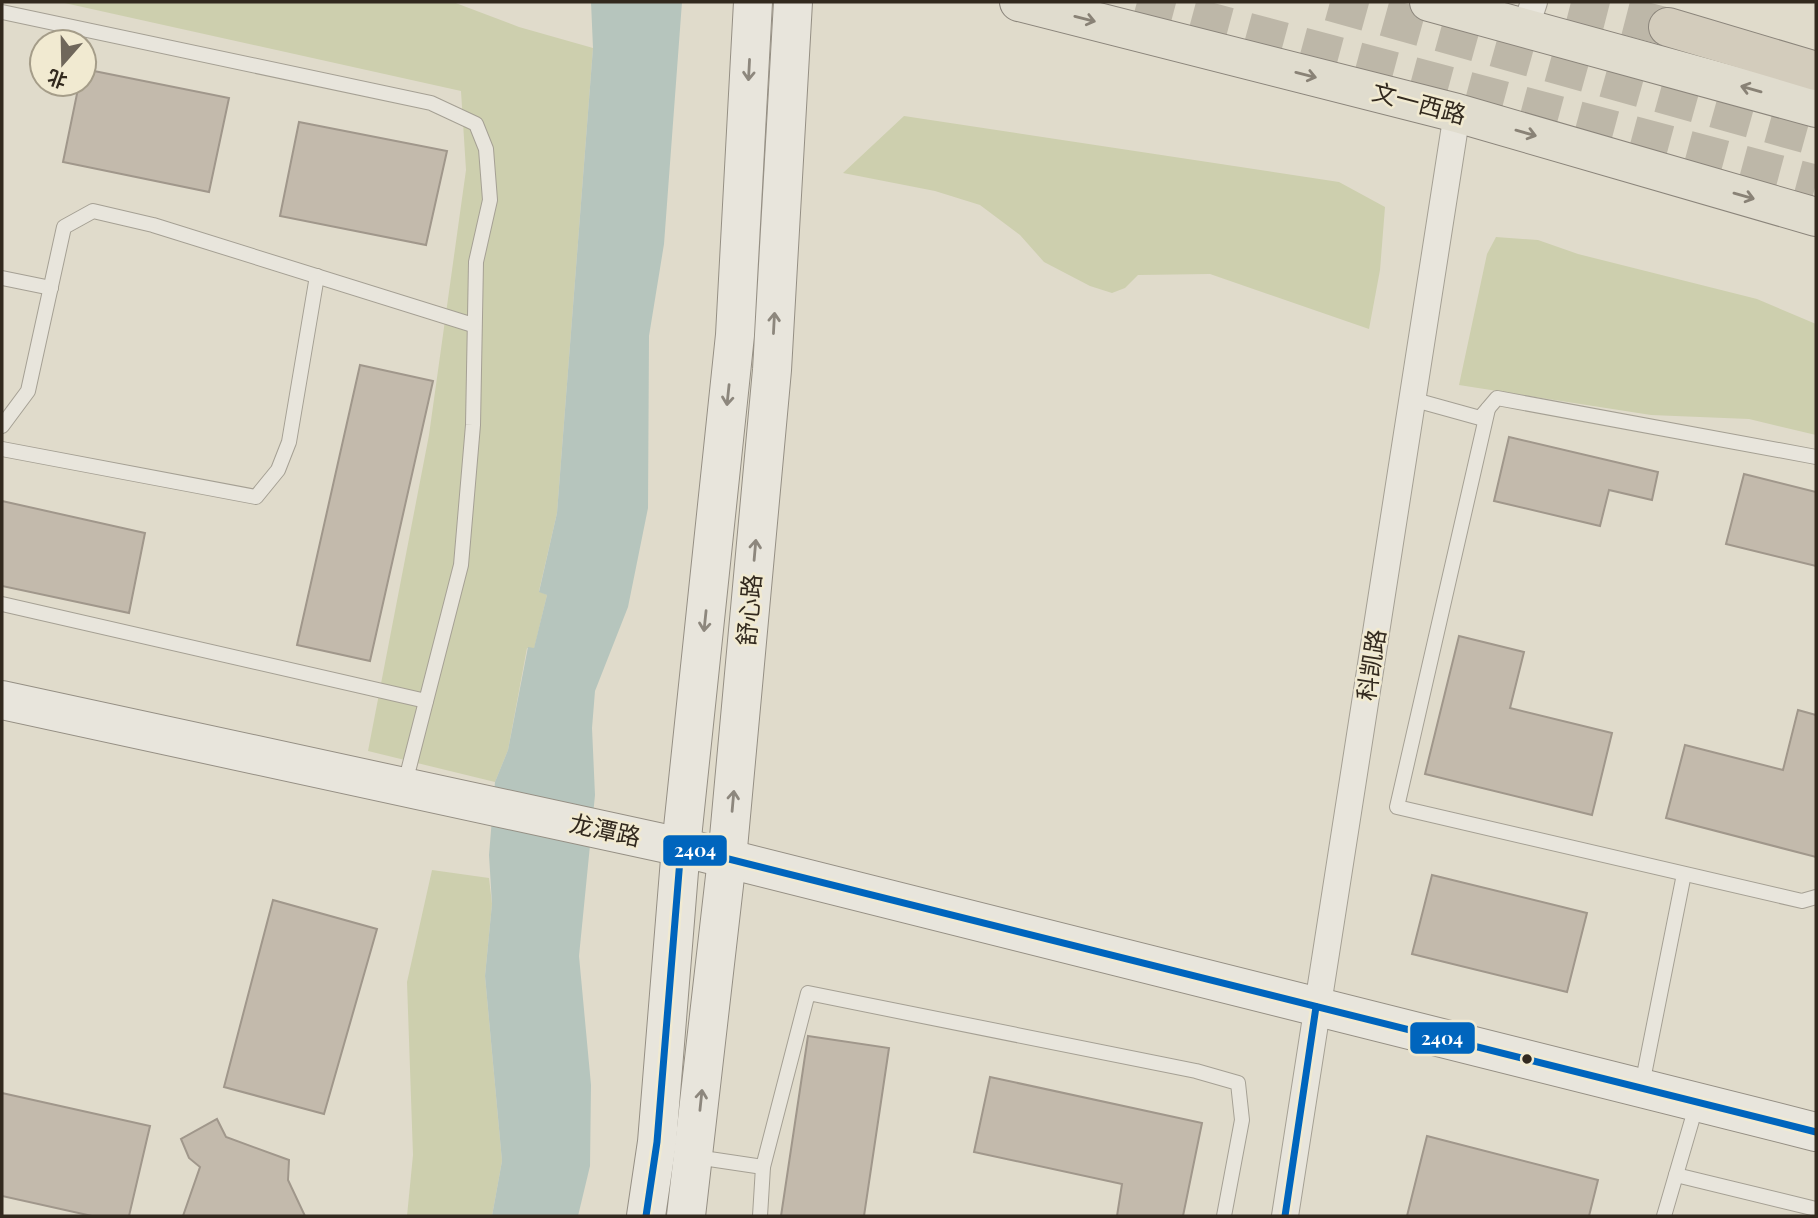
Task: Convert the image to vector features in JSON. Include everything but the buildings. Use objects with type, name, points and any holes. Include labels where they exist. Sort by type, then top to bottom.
[{"type":"highway","points":[[1668,27],[1816,71]]},
{"type":"main road","name":"文一西路","points":[[1019,2],[1457,113],[1816,217]]},
{"type":"main road","points":[[1429,2],[1530,14],[1816,107]]},
{"type":"street","name":"舒心路","points":[[646,1216],[657,1142],[681,847],[735,335],[753,2]]},
{"type":"street","name":"舒心路","points":[[685,1216],[727,859],[772,370],[793,2]]},
{"type":"street","name":"科凯路","points":[[1285,1216],[1316,1007],[1415,400],[1457,113]]},
{"type":"street","name":"龙潭路","points":[[2,700],[681,847],[1816,1132]]},
{"type":"lane","points":[[2,12],[431,103],[476,124],[486,149],[490,200],[476,262],[473,425],[461,565],[404,788]]},
{"type":"lane","points":[[2,426],[28,391],[64,227],[93,211],[153,225],[473,325]]},
{"type":"lane","points":[[2,449],[256,497],[278,470],[289,442],[317,276]]},
{"type":"lane","points":[[2,278],[51,288]]},
{"type":"lane","points":[[1415,400],[1480,418],[1497,398],[1816,457]]},
{"type":"lane","points":[[1488,409],[1397,807],[1802,901],[1816,897]]},
{"type":"lane","points":[[2,604],[426,701]]},
{"type":"lane","points":[[1641,1088],[1684,874]]},
{"type":"lane","points":[[760,1216],[763,1167],[808,993],[1196,1071],[1238,1083],[1242,1120],[1224,1216]]},
{"type":"lane","points":[[1664,1216],[1698,1102]]},
{"type":"lane","points":[[694,1157],[763,1167]]},
{"type":"lane","points":[[1676,1175],[1816,1209]]},
{"type":"green space","points":[[60,2],[453,2],[519,27],[593,48],[557,513],[539,591],[547,595],[534,649],[527,648],[508,750],[495,782],[368,751],[429,435],[466,170],[461,91]]},
{"type":"green space","points":[[904,116],[1339,182],[1385,207],[1380,270],[1369,329],[1210,274],[1138,275],[1125,288],[1112,293],[1090,286],[1044,262],[1020,235],[980,205],[935,191],[843,173]]},
{"type":"green space","points":[[1496,237],[1538,240],[1578,254],[1757,299],[1816,324],[1816,435],[1749,419],[1651,415],[1459,385],[1487,254]]},
{"type":"green space","points":[[432,870],[489,878],[492,904],[485,976],[502,1161],[492,1216],[407,1216],[413,1155],[407,982]]},
{"type":"shaded area","points":[[591,2],[682,2],[664,244],[649,336],[648,508],[628,607],[595,691],[592,728],[595,795],[579,956],[591,1085],[590,1166],[578,1216],[492,1216],[502,1161],[485,976],[492,904],[489,855],[495,782],[508,750],[528,647],[534,648],[547,595],[539,592],[557,513],[593,48]]},
{"type":"tunnel","points":[[1137,2],[1816,184]]},
{"type":"tunnel","points":[[1330,2],[1816,137]]},
{"type":"tunnel","points":[[1571,2],[1668,27]]},
{"type":"transit line","name":"2404","points":[[646,1216],[657,1142],[681,847],[1816,1132]]},
{"type":"transit line","name":"2404","points":[[1285,1216],[1316,1007]]}]
